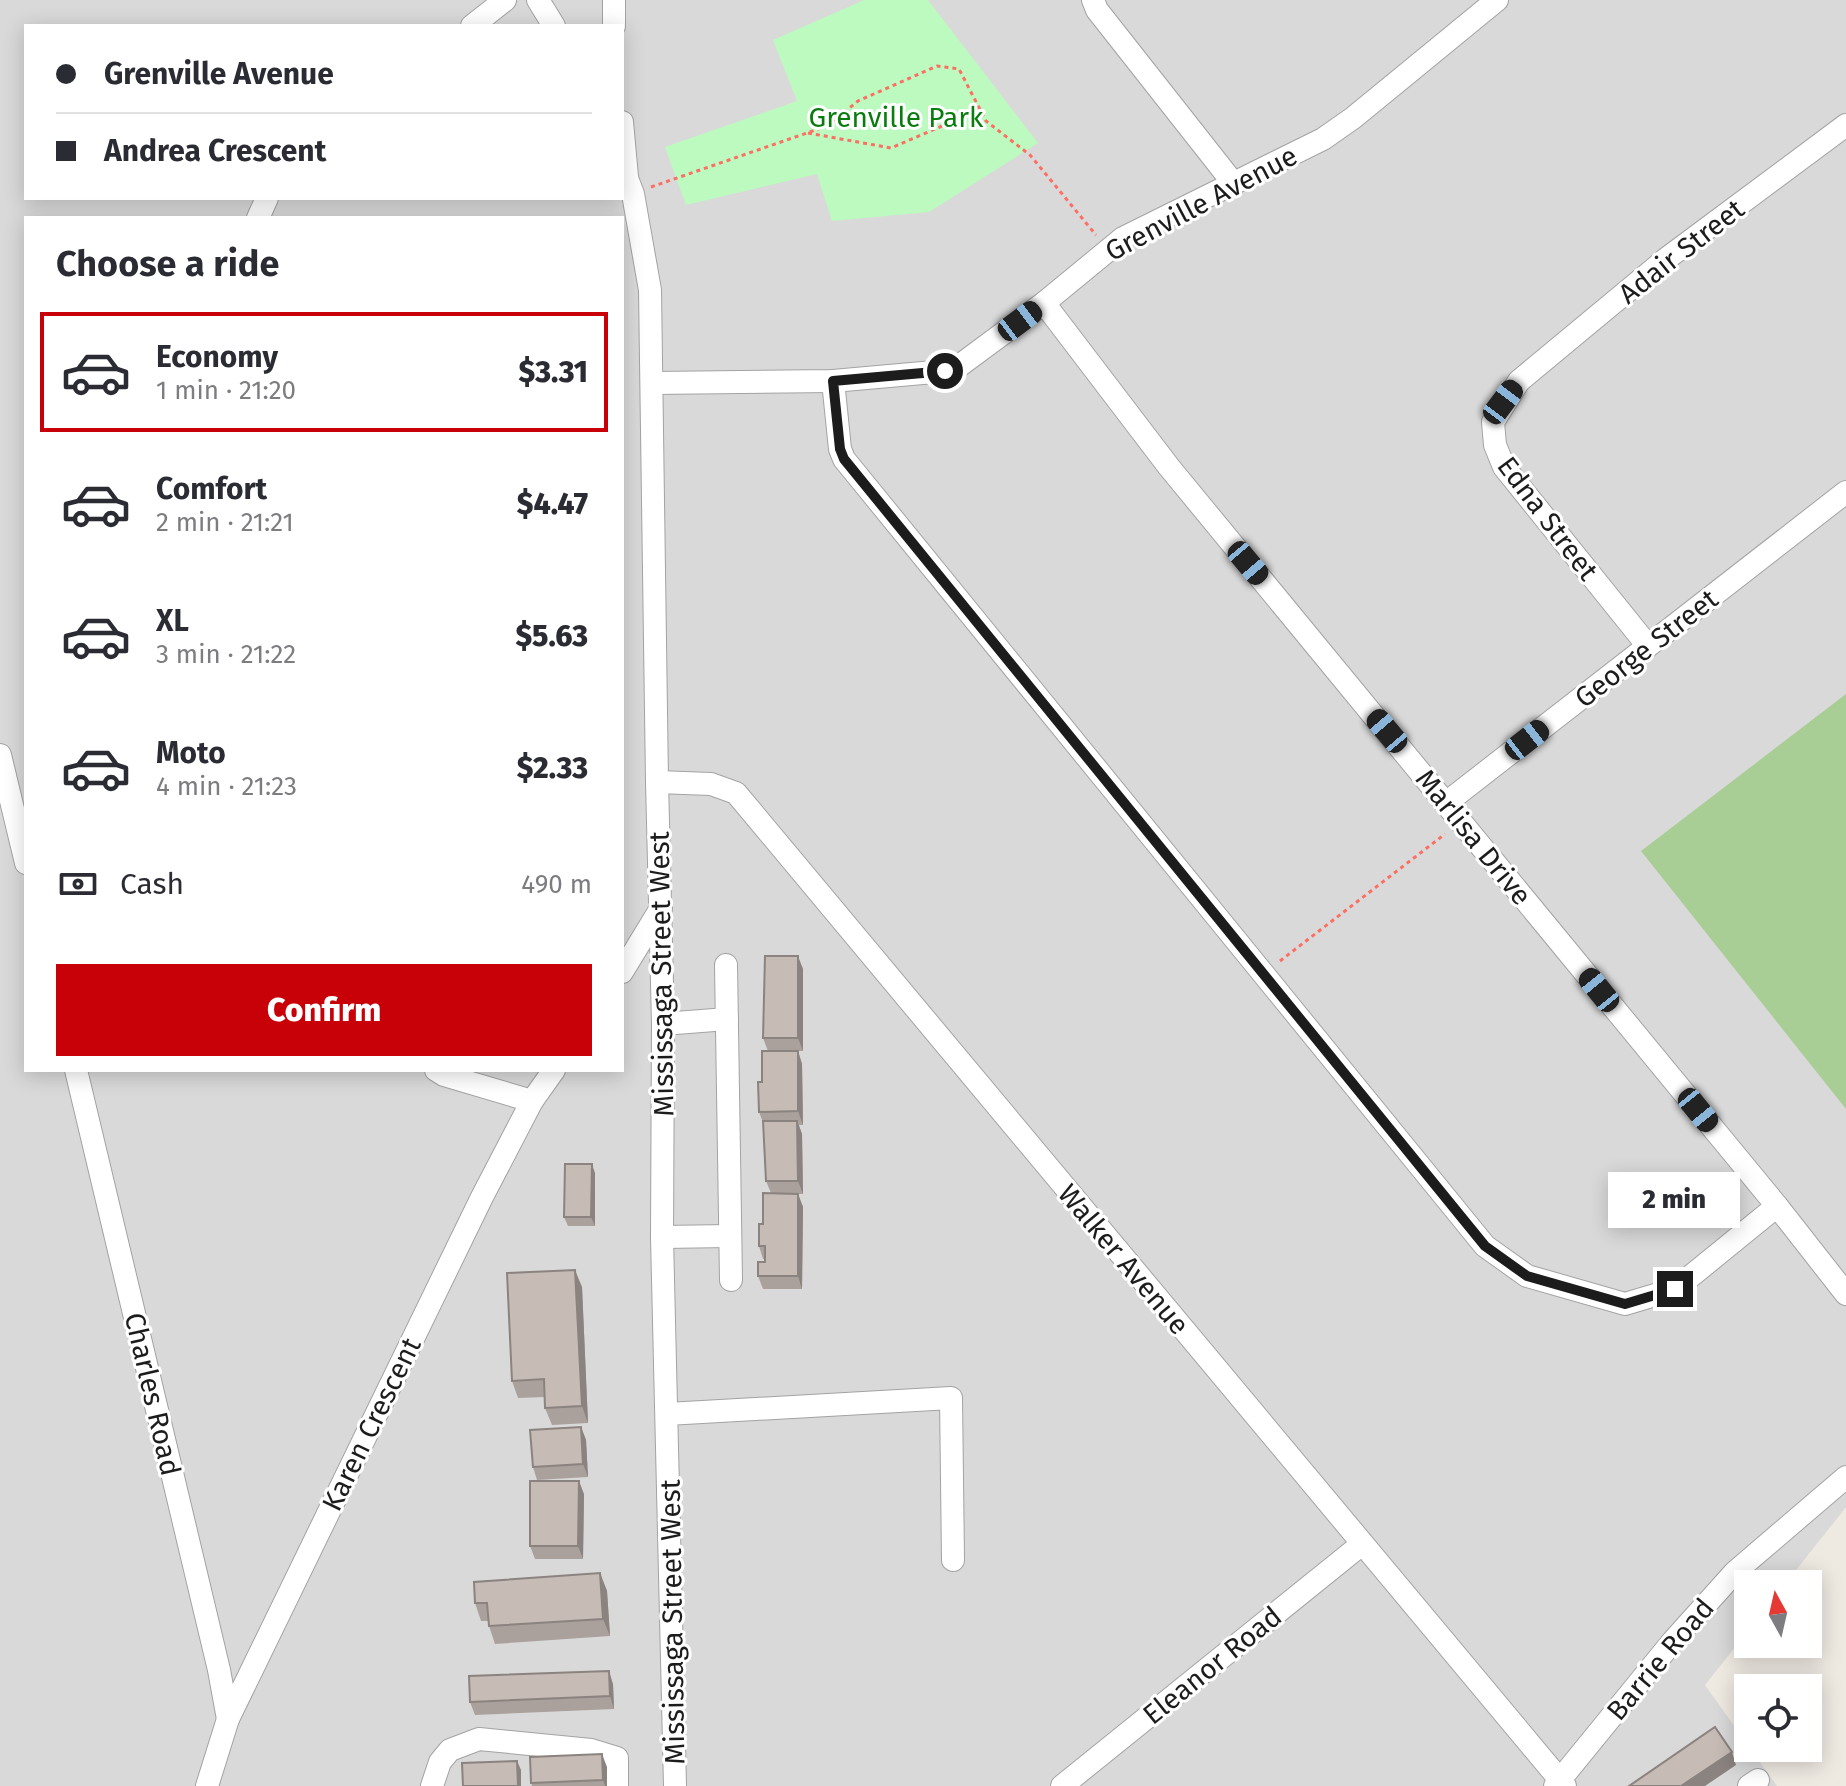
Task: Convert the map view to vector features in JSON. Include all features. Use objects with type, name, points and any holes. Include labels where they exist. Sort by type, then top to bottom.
[{"type":"street","points":[[475,24],[505,0]]},
{"type":"street","points":[[538,0],[553,24]]},
{"type":"street","points":[[614,0],[614,24]]},
{"type":"street","points":[[1093,0],[1097,10],[1234,184]]},
{"type":"street","name":"Grenville Avenue","points":[[653,383],[833,381],[945,371],[972,357],[1123,238],[1323,139],[1497,0]]},
{"type":"street","name":"Adair Street","points":[[1519,381],[1666,259],[1846,125]]},
{"type":"street","name":"Mississaga Street West","points":[[624,145],[627,179],[650,290],[653,383],[663,1024],[662,1237],[675,1786]]},
{"type":"street","name":"Marlisa Drive","points":[[1044,303],[1169,467],[1846,1294]]},
{"type":"street","points":[[833,381],[840,449],[844,459],[1485,1246],[1527,1276],[1625,1304],[1675,1289],[1777,1206]]},
{"type":"street","name":"Edna Street","points":[[1519,381],[1493,422],[1495,445],[1504,467],[1648,646]]},
{"type":"street","name":"George Street","points":[[1446,803],[1846,492]]},
{"type":"street","points":[[0,755],[24,855]]},
{"type":"street","name":"Walker Avenue","points":[[657,782],[711,784],[736,793],[1560,1784]]},
{"type":"street","points":[[624,969],[661,907]]},
{"type":"street","points":[[726,965],[731,1280]]},
{"type":"street","points":[[663,1024],[727,1019]]},
{"type":"street","name":"Charles Road","points":[[76,1072],[219,1670],[228,1719]]},
{"type":"street","points":[[439,1072],[532,1101]]},
{"type":"street","name":"Karen Crescent","points":[[207,1786],[228,1719],[475,1211],[532,1101],[553,1072]]},
{"type":"street","points":[[662,1237],[730,1236]]},
{"type":"street","points":[[667,1414],[951,1398],[953,1560]]},
{"type":"street","name":"Barrie Road","points":[[1560,1784],[1673,1641],[1735,1572],[1846,1477]]},
{"type":"street","name":"Eleanor Road","points":[[1062,1786],[1362,1544]]},
{"type":"street","points":[[432,1786],[440,1762],[450,1750],[479,1739],[591,1750],[617,1758],[617,1786]]},
{"type":"path","points":[[627,179],[827,126],[858,101],[937,66],[959,69],[986,121],[1030,155],[1107,249]]},
{"type":"path","points":[[805,133],[891,148],[942,126],[986,121]]},
{"type":"path","points":[[1265,974],[1461,821]]},
{"type":"shaded area","points":[[0,0],[1846,0],[1846,1507],[1796,1570],[1734,1570],[1734,1649],[1705,1685],[1734,1726],[1734,1762],[1760,1762],[1777,1786],[0,1786]]},
{"type":"green space","name":"Grenville Park","points":[[864,0],[928,0],[1038,143],[929,212],[832,221],[817,174],[686,205],[665,147],[797,101],[773,40]]},
{"type":"green space","points":[[1846,694],[1846,1109],[1641,851]]},
{"type":"building","points":[[765,956],[798,956],[798,1038],[763,1038]]},
{"type":"building","points":[[762,1051],[798,1051],[798,1111],[759,1112],[758,1082],[762,1082]]},
{"type":"building","points":[[763,1121],[797,1121],[798,1181],[766,1181]]},
{"type":"building","points":[[565,1164],[592,1164],[591,1217],[564,1217]]},
{"type":"building","points":[[763,1193],[798,1194],[798,1276],[758,1276],[758,1262],[765,1262],[765,1246],[759,1246]]},
{"type":"building","points":[[575,1270],[582,1406],[545,1408],[544,1379],[512,1381],[507,1273]]},
{"type":"building","points":[[581,1427],[583,1464],[533,1467],[530,1430]]},
{"type":"building","points":[[530,1481],[579,1481],[578,1546],[530,1546]]},
{"type":"building","points":[[600,1573],[603,1619],[489,1626],[487,1603],[475,1603],[474,1582]]},
{"type":"building","points":[[609,1671],[610,1696],[470,1702],[469,1676]]},
{"type":"building","points":[[1715,1727],[1732,1752],[1681,1786],[1629,1786]]},
{"type":"building","points":[[602,1754],[603,1780],[531,1783],[530,1757]]},
{"type":"building","points":[[517,1761],[518,1786],[463,1786],[462,1763]]},
{"type":"route","points":[[945,371],[833,381],[840,449],[844,459],[1485,1246],[1527,1276],[1625,1304],[1675,1289]]}]
